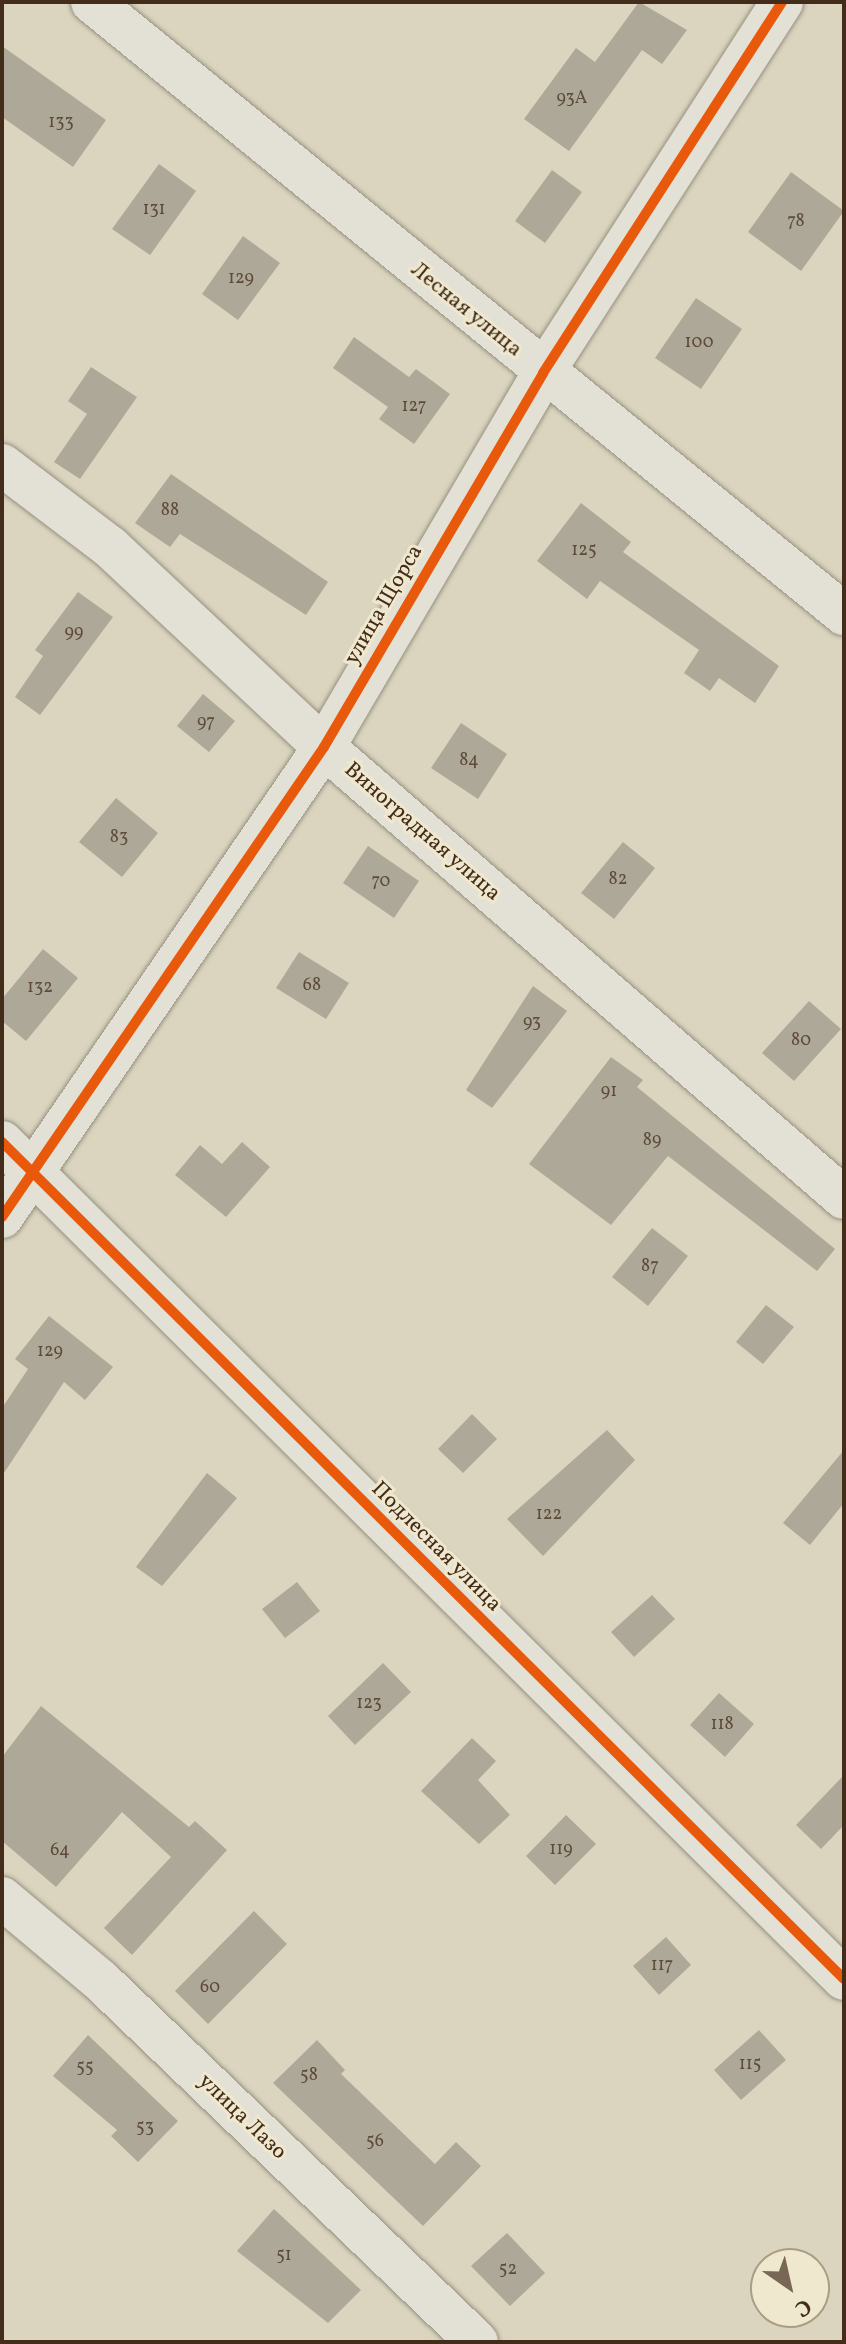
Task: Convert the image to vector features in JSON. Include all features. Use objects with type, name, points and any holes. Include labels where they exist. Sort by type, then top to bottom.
[{"type":"street","name":"Лесная улица","points":[[92,2],[543,373],[844,614]]},
{"type":"street","name":"улица Щорса","points":[[2,1217],[324,747],[543,373],[782,2]]},
{"type":"street","name":"Виноградная улица","points":[[2,465],[110,547],[324,747],[844,1198]]},
{"type":"street","name":"Подлесная улица","points":[[2,1142],[844,1979]]},
{"type":"street","name":"улица Лазо","points":[[2,1898],[101,1981],[477,2342]]},
{"type":"building","points":[[639,2],[687,30],[662,64],[642,50],[569,151],[524,119],[576,48],[595,62]]},
{"type":"building","points":[[2,46],[106,120],[73,167],[2,117]]},
{"type":"building","points":[[159,164],[196,191],[150,255],[112,229]]},
{"type":"building","points":[[552,170],[582,192],[545,243],[515,221]]},
{"type":"building","points":[[791,172],[844,211],[801,271],[748,232]]},
{"type":"building","points":[[243,236],[280,263],[238,320],[202,294]]},
{"type":"building","points":[[696,298],[742,329],[701,389],[655,358]]},
{"type":"building","points":[[354,337],[409,377],[416,369],[450,394],[414,444],[379,419],[388,407],[333,368]]},
{"type":"building","points":[[91,367],[137,397],[80,479],[54,462],[87,414],[68,401]]},
{"type":"building","points":[[171,474],[328,582],[306,615],[180,534],[170,547],[135,523]]},
{"type":"building","points":[[581,503],[631,542],[623,552],[779,666],[755,703],[719,678],[710,691],[684,673],[699,650],[600,581],[587,599],[537,561]]},
{"type":"building","points":[[78,592],[113,617],[40,715],[15,697],[43,656],[35,650]]},
{"type":"building","points":[[203,694],[235,721],[209,752],[177,726]]},
{"type":"building","points":[[461,723],[507,754],[478,799],[431,768]]},
{"type":"building","points":[[116,798],[158,833],[122,877],[79,842]]},
{"type":"building","points":[[623,842],[655,868],[614,919],[581,893]]},
{"type":"building","points":[[368,846],[419,881],[394,918],[343,883]]},
{"type":"building","points":[[43,949],[78,978],[26,1041],[2,1021],[2,999]]},
{"type":"building","points":[[299,952],[349,983],[326,1019],[276,988]]},
{"type":"building","points":[[533,986],[567,1011],[492,1108],[466,1090]]},
{"type":"building","points":[[809,1001],[841,1029],[794,1081],[762,1053]]},
{"type":"building","points":[[611,1057],[643,1080],[637,1087],[835,1249],[817,1271],[668,1156],[611,1225],[529,1164]]},
{"type":"building","points":[[242,1142],[270,1167],[226,1217],[175,1175],[200,1145],[222,1164]]},
{"type":"building","points":[[652,1228],[688,1256],[648,1306],[612,1277]]},
{"type":"building","points":[[766,1305],[794,1327],[763,1364],[736,1342]]},
{"type":"building","points":[[49,1316],[113,1367],[85,1400],[64,1382],[2,1476],[2,1408],[28,1369],[15,1359]]},
{"type":"building","points":[[472,1414],[497,1439],[463,1473],[438,1449]]},
{"type":"building","points":[[607,1430],[635,1460],[543,1556],[507,1519]]},
{"type":"building","points":[[844,1450],[844,1503],[810,1545],[783,1523]]},
{"type":"building","points":[[207,1473],[237,1498],[162,1586],[136,1567]]},
{"type":"building","points":[[297,1582],[320,1611],[285,1638],[262,1609]]},
{"type":"building","points":[[652,1595],[675,1619],[634,1657],[611,1632]]},
{"type":"building","points":[[383,1663],[411,1692],[355,1745],[328,1716]]},
{"type":"building","points":[[719,1693],[754,1724],[725,1757],[690,1725]]},
{"type":"building","points":[[41,1706],[189,1827],[195,1821],[227,1850],[132,1955],[104,1928],[171,1857],[122,1812],[56,1887],[2,1841],[2,1757]]},
{"type":"building","points":[[472,1738],[496,1761],[478,1780],[510,1815],[479,1844],[421,1791]]},
{"type":"building","points":[[844,1775],[844,1825],[821,1849],[796,1825]]},
{"type":"building","points":[[566,1815],[596,1844],[555,1885],[526,1856]]},
{"type":"building","points":[[254,1911],[287,1944],[208,2024],[175,1991]]},
{"type":"building","points":[[666,1937],[691,1965],[659,1995],[633,1966]]},
{"type":"building","points":[[759,2030],[786,2060],[741,2100],[714,2070]]},
{"type":"building","points":[[88,2035],[178,2121],[138,2162],[111,2136],[117,2130],[53,2076]]},
{"type":"building","points":[[317,2040],[345,2070],[341,2074],[435,2164],[456,2142],[481,2166],[423,2226],[273,2083]]},
{"type":"building","points":[[274,2209],[361,2290],[328,2323],[237,2251]]},
{"type":"building","points":[[507,2233],[545,2273],[510,2306],[471,2266]]},
{"type":"cycle path","points":[[2,1217],[324,747],[543,373],[782,2]]},
{"type":"cycle path","points":[[2,1142],[844,1979]]}]
